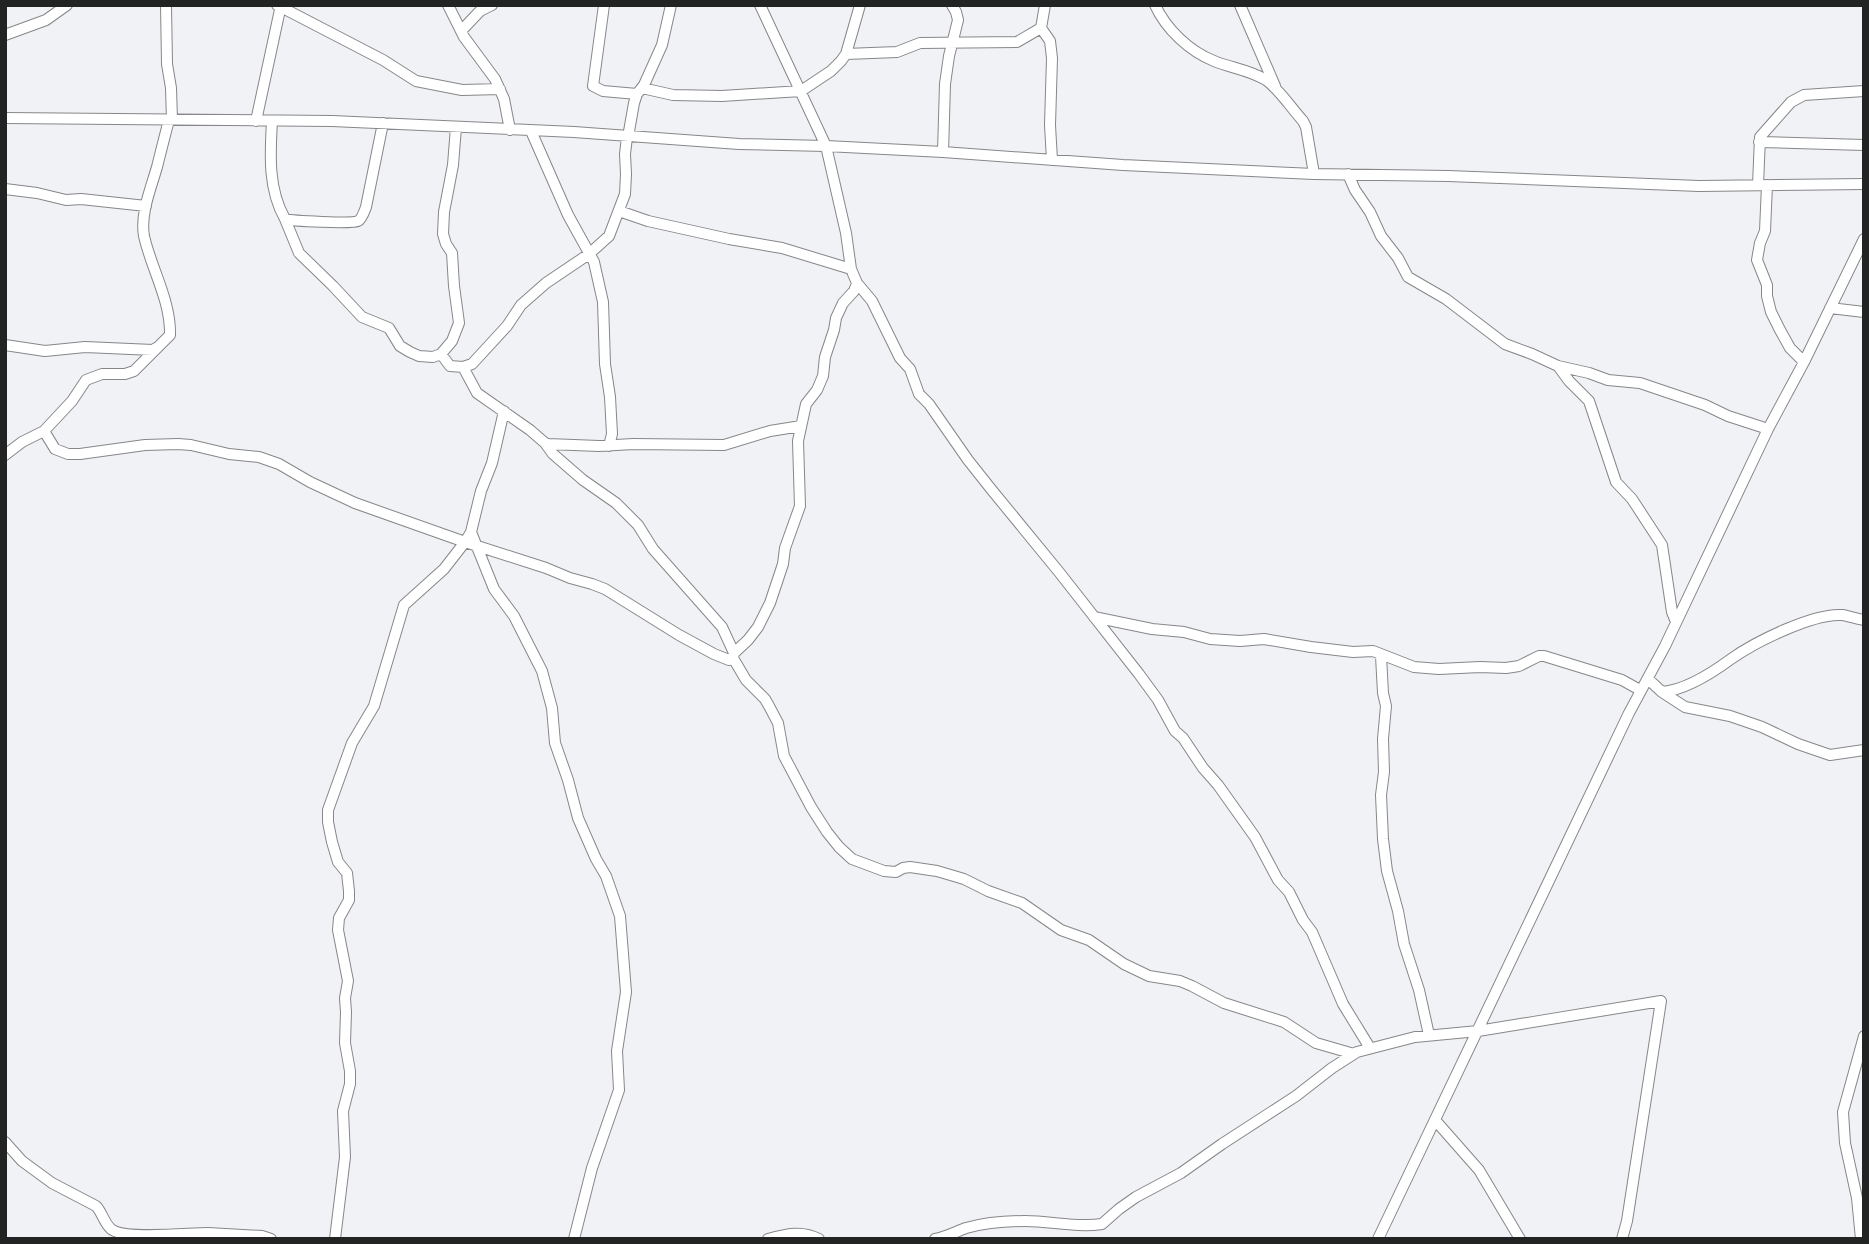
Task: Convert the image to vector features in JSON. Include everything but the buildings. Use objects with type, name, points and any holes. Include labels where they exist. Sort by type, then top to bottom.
[{"type":"street","points":[[5,35],[46,20],[68,5]]},
{"type":"street","points":[[5,455],[22,442],[44,431],[72,401],[86,380],[102,374],[125,374],[134,371],[170,335],[153,260],[144,234],[146,206],[170,120],[171,88],[167,64],[166,5]]},
{"type":"street","points":[[448,5],[461,32],[488,67],[504,99],[510,130]]},
{"type":"street","points":[[461,32],[480,11],[492,5]]},
{"type":"street","points":[[604,5],[593,86],[603,91],[722,96],[801,91],[831,71],[846,54],[860,5]]},
{"type":"street","points":[[441,354],[450,366],[463,367],[472,364],[507,327],[521,305],[609,236],[625,194],[625,154],[634,103],[662,45],[671,5]]},
{"type":"street","points":[[760,5],[826,146],[846,233],[851,268],[857,283],[872,301],[900,358],[911,369],[919,394],[968,460],[1139,674],[1158,700],[1175,731],[1183,738],[1255,837],[1278,880],[1289,892],[1312,932],[1343,1004],[1370,1048]]},
{"type":"street","points":[[1045,5],[1041,28],[1050,41],[1052,58],[1052,160]]},
{"type":"street","points":[[1155,5],[1168,26],[1193,50],[1266,80],[1277,91],[1306,127],[1314,174]]},
{"type":"street","points":[[1240,5],[1277,91]]},
{"type":"street","points":[[256,121],[280,6],[383,60],[416,81],[462,90],[499,89]]},
{"type":"street","points":[[943,152],[944,84],[957,25],[954,7]]},
{"type":"street","points":[[846,54],[897,52],[920,43],[1017,42],[1041,28]]},
{"type":"street","points":[[1804,362],[1790,348],[1771,312],[1767,285],[1757,260],[1765,231],[1759,142],[1775,118],[1791,102],[1804,95],[1864,91]]},
{"type":"street","points":[[5,118],[383,123],[1314,174],[1448,176],[1608,183],[1864,184]]},
{"type":"street","points":[[272,121],[270,160],[273,189],[299,253],[362,317],[389,328],[400,345],[410,352],[433,357],[441,354],[452,341],[459,323],[452,253],[443,234],[456,127]]},
{"type":"street","points":[[285,219],[348,223],[360,220],[366,207],[383,123]]},
{"type":"street","points":[[531,131],[568,215],[594,262],[603,302],[605,364],[613,441]]},
{"type":"street","points":[[1759,142],[1864,145]]},
{"type":"street","points":[[1348,174],[1381,236],[1408,277],[1446,299],[1505,344],[1558,366],[1608,380],[1640,383],[1768,429]]},
{"type":"street","points":[[5,189],[66,200],[81,198],[146,206]]},
{"type":"street","points":[[619,211],[648,221],[782,248],[851,268]]},
{"type":"street","points":[[1378,1239],[1640,690],[1676,622],[1768,429],[1830,308],[1859,261],[1864,239]]},
{"type":"street","points":[[44,431],[55,449],[68,454],[178,444],[259,457],[279,464],[355,503],[471,540],[605,589],[637,610],[729,660],[754,633],[764,616],[783,564],[785,548],[800,506],[798,441],[806,404],[817,390],[823,376],[825,357],[836,318],[857,283]]},
{"type":"street","points":[[1830,308],[1864,312]]},
{"type":"street","points":[[5,345],[45,351],[85,347],[156,348]]},
{"type":"street","points":[[1558,366],[1589,401],[1616,482],[1632,499],[1662,545],[1676,622]]},
{"type":"street","points":[[463,367],[477,393],[545,443],[553,454],[583,480],[616,503],[722,627],[746,680],[765,699],[778,723],[783,756],[811,807],[827,832],[852,859],[884,871],[896,872],[910,867],[937,870],[964,879],[1022,903],[1060,929],[1089,940],[1137,970],[1192,986],[1224,1003],[1284,1022],[1316,1043],[1354,1054]]},
{"type":"street","points":[[335,1239],[345,1157],[343,1111],[350,1084],[345,1043],[345,998],[348,981],[338,930],[339,918],[349,900],[347,873],[338,862],[332,842],[328,810],[352,743],[374,706],[404,605],[471,540],[481,491],[492,463],[504,411]]},
{"type":"street","points":[[545,443],[559,445],[613,441],[724,445],[770,431],[802,426]]},
{"type":"street","points":[[471,540],[483,560],[494,589],[514,616],[542,671],[552,708],[555,743],[582,828],[606,876],[620,916],[626,992],[617,1051],[618,1090],[592,1168],[575,1239]]},
{"type":"street","points":[[1662,692],[1677,689],[1706,676],[1757,643],[1800,624],[1842,615],[1864,620]]},
{"type":"street","points":[[1094,617],[1210,639],[1264,639],[1353,652],[1373,651],[1414,667],[1519,667],[1544,656],[1622,680],[1640,690]]},
{"type":"street","points":[[1381,656],[1386,706],[1381,796],[1387,871],[1429,1035]]},
{"type":"street","points":[[1648,679],[1685,707],[1730,716],[1830,755],[1864,750]]},
{"type":"street","points":[[935,1239],[966,1228],[1025,1221],[1074,1230],[1102,1224],[1125,1204],[1181,1173],[1222,1143],[1287,1102],[1332,1068],[1354,1054],[1370,1048],[1429,1035],[1478,1031],[1661,1001],[1622,1239]]},
{"type":"street","points":[[1861,1239],[1857,1198],[1845,1143],[1843,1112],[1864,1036]]},
{"type":"street","points":[[1435,1120],[1479,1170],[1520,1239]]},
{"type":"street","points":[[5,1142],[22,1161],[52,1183],[96,1206],[109,1227],[117,1232],[206,1233],[279,1239]]},
{"type":"street","points":[[768,1239],[804,1233],[819,1239]]}]
